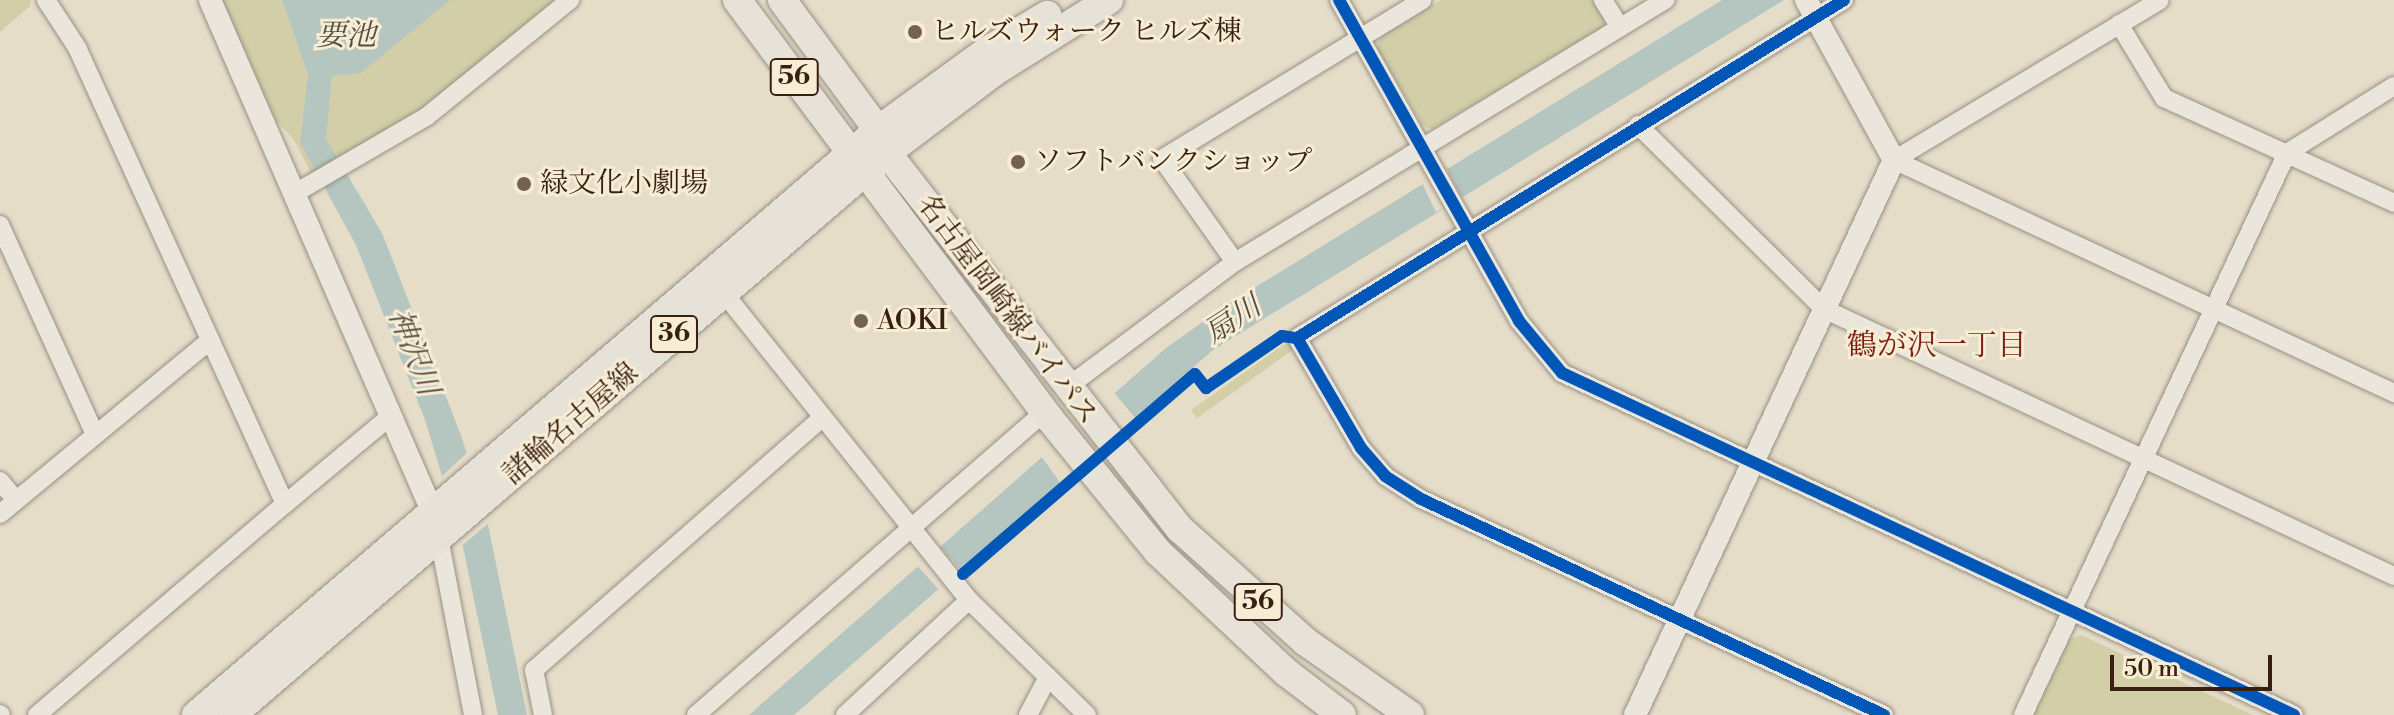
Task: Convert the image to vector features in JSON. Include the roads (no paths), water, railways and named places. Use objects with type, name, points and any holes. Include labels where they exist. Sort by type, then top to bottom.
[{"type":"main road","name":"名古屋岡崎線バイパス","points":[[737,0],[1104,487],[1168,561],[1287,673],[1342,715]]},
{"type":"main road","name":"名古屋岡崎線バイパス","points":[[782,0],[1069,392],[1180,529],[1244,590],[1306,642],[1410,715]]},
{"type":"main road","name":"諸輪名古屋線","points":[[196,715],[482,486],[988,50],[1072,0]]},
{"type":"main road","name":"諸輪名古屋線","points":[[883,142],[1109,0]]},
{"type":"main road","name":"諸輪名古屋線","points":[[482,486],[723,292],[858,162]]},
{"type":"main road","name":"諸輪名古屋線","points":[[232,715],[440,521]]},
{"type":"street","points":[[46,0],[78,49],[285,504]]},
{"type":"street","points":[[210,0],[440,521],[473,715]]},
{"type":"street","points":[[297,192],[342,163],[426,117],[570,0]]},
{"type":"street","points":[[1339,0],[1519,321],[1562,373],[2294,715]]},
{"type":"street","points":[[1235,262],[1162,159],[1422,0]]},
{"type":"street","points":[[1603,0],[1620,27]]},
{"type":"street","points":[[1069,392],[1235,262],[1665,0]]},
{"type":"street","points":[[1844,0],[1810,9],[1638,125],[1468,228],[1297,338],[1361,448],[1385,476],[1448,513],[1884,715]]},
{"type":"street","points":[[1635,715],[1894,160],[2160,0]]},
{"type":"street","points":[[1810,9],[1894,160],[2394,393]]},
{"type":"street","points":[[2119,24],[2164,98],[2394,203]]},
{"type":"street","points":[[2023,715],[2287,153],[2394,86]]},
{"type":"street","points":[[1638,125],[1824,309],[2394,576]]},
{"type":"street","points":[[0,225],[94,432]]},
{"type":"street","points":[[723,292],[969,600],[1087,715]]},
{"type":"street","points":[[0,514],[94,432],[210,340]]},
{"type":"street","points":[[37,715],[392,415]]},
{"type":"street","points":[[696,715],[1048,415]]},
{"type":"street","points":[[543,715],[534,670],[822,418]]},
{"type":"street","points":[[0,481],[16,500]]},
{"type":"street","points":[[845,715],[969,600]]},
{"type":"street","points":[[1028,715],[1048,677]]},
{"type":"water","points":[[282,0],[450,0],[361,73],[332,76],[326,139],[382,233],[462,438],[487,520],[527,715],[498,715],[462,542],[425,420],[356,245],[300,143],[308,74]]},
{"type":"water","name":"扇川","points":[[1722,0],[1784,0],[1213,350],[794,715],[749,715],[1166,348],[1228,304]]},
{"type":"place","name":"ヒルズウォーク ヒルズ棟","points":[[915,32]]},
{"type":"place","name":"ソフトバンクショップ","points":[[1018,162]]},
{"type":"place","name":"緑文化小劇場","points":[[524,184]]},
{"type":"place","name":"AOKI","points":[[861,321]]},
{"type":"district","name":"鶴が沢一丁目","points":[[1937,346]]},
{"type":"water label","name":"要池","points":[[346,36]]},
{"type":"water label","name":"神沢川","points":[[413,352]]}]
